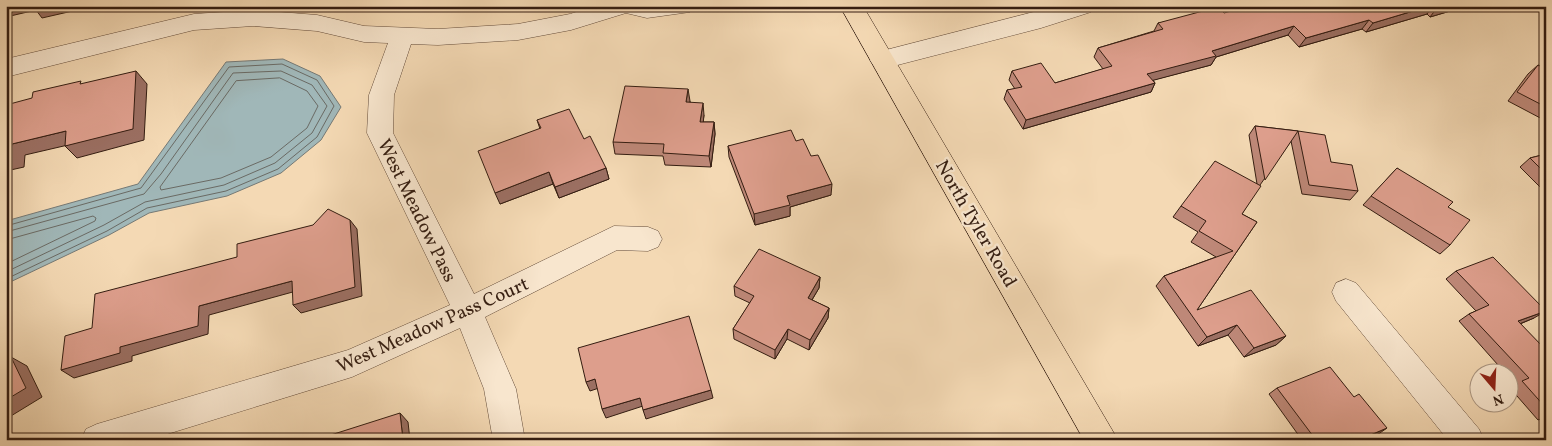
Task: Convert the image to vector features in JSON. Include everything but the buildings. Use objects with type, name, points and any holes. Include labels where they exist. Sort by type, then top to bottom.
[{"type":"main road","name":"North Tyler Road","points":[[851,6],[1102,440]]},
{"type":"street","points":[[6,68],[194,22],[253,18],[317,23],[364,34],[438,37],[518,32],[571,22],[622,6]]},
{"type":"street","points":[[630,6],[647,10],[682,6]]},
{"type":"street","points":[[882,60],[1040,20],[1083,6]]},
{"type":"street","name":"West Meadow Pass","points":[[403,36],[383,88],[378,111],[380,133],[468,310],[500,389],[508,440]]},
{"type":"street","name":"West Meadow Pass Court","points":[[97,440],[352,363],[468,310],[614,238],[648,239]]},
{"type":"street","points":[[1346,292],[1468,440]]},
{"type":"water","points":[[283,59],[320,76],[341,107],[321,140],[281,173],[227,196],[149,213],[109,235],[6,284],[6,221],[138,184],[226,62]]}]
